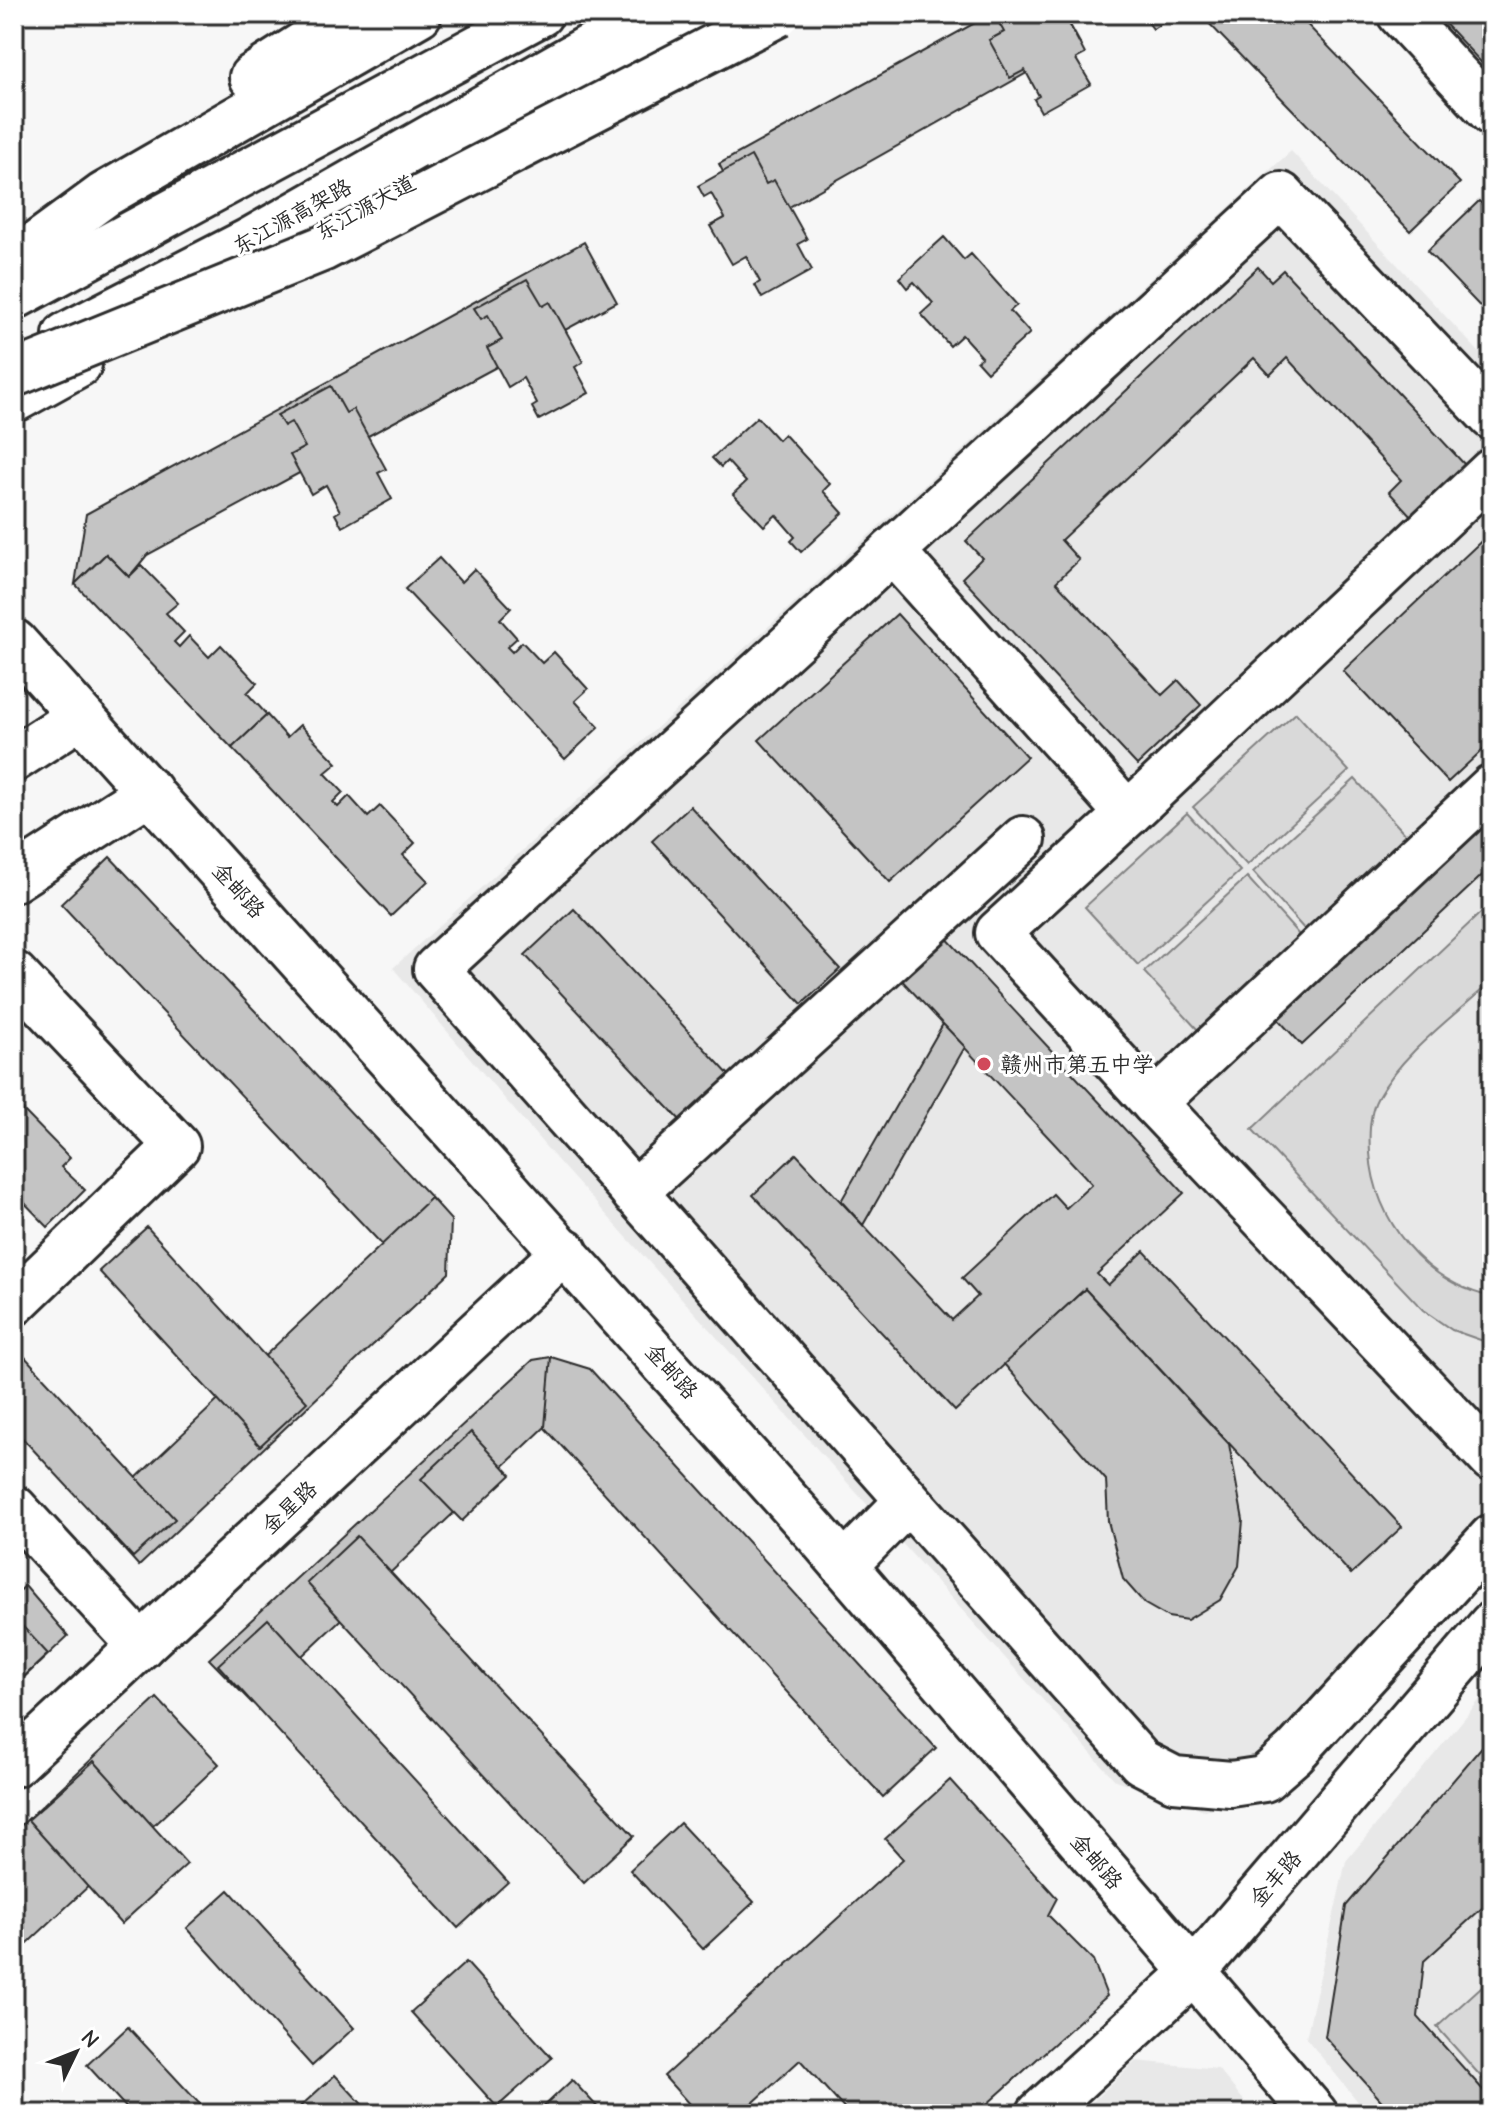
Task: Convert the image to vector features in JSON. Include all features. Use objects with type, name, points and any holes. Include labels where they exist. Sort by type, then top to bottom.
[{"type":"main road","points":[[14,226],[97,177],[351,14]]},
{"type":"main road","points":[[14,261],[104,195],[391,14]]},
{"type":"main road","points":[[104,195],[419,14]]},
{"type":"main road","points":[[14,297],[540,14]]},
{"type":"main road","name":"东江源高架路","points":[[14,361],[249,241],[648,14]]},
{"type":"main road","name":"东江源大道","points":[[14,400],[715,14]]},
{"type":"main road","points":[[14,374],[324,248],[778,14]]},
{"type":"main road","points":[[1400,14],[1492,113]]},
{"type":"main road","points":[[1492,417],[1281,195],[436,969],[1141,1762],[1174,1779],[1231,1784],[1264,1779],[1294,1753],[1492,1537]]},
{"type":"main road","points":[[1492,471],[998,933],[1154,1103],[1492,1459]]},
{"type":"main road","points":[[892,551],[1128,814]]},
{"type":"main road","name":"金邮路","points":[[14,642],[565,1251],[844,1566],[1315,2114]]},
{"type":"main road","points":[[14,759],[79,717]]},
{"type":"main road","points":[[1154,1103],[1492,787]]},
{"type":"main road","points":[[14,879],[150,791]]},
{"type":"main road","points":[[634,1193],[1023,839]]},
{"type":"main road","points":[[14,974],[177,1146],[21,1283]]},
{"type":"main road","name":"金星路","points":[[14,1764],[565,1251]]},
{"type":"main road","points":[[844,1566],[908,1501]]},
{"type":"main road","points":[[14,1508],[141,1646]]},
{"type":"main road","name":"金丰路","points":[[1039,2114],[1193,1973],[1492,1624]]},
{"type":"shaded area","name":"赣州市第五中学","points":[[1291,151],[1492,366],[1492,1560],[1285,1793],[1204,1810],[1115,1780],[558,1161],[393,968]]},
{"type":"shaded area","points":[[1296,713],[1349,771],[1247,865],[1193,807]]},
{"type":"shaded area","points":[[1355,779],[1408,837],[1306,931],[1253,872]]},
{"type":"shaded area","points":[[1187,813],[1240,871],[1138,965],[1085,907]]},
{"type":"shaded area","points":[[1247,877],[1300,936],[1198,1030],[1144,972]]},
{"type":"shaded area","points":[[1492,902],[1492,981],[1430,1036],[1388,1082],[1374,1105],[1370,1153],[1381,1202],[1407,1244],[1445,1278],[1492,1297],[1492,1344],[1452,1330],[1423,1310],[1252,1129]]},
{"type":"shaded area","points":[[1492,1685],[1492,2114],[1368,2114],[1306,2038],[1346,1861]]},
{"type":"shaded area","points":[[1492,1977],[1492,2089],[1437,2027]]},
{"type":"shaded area","points":[[1136,2061],[1218,2069],[1255,2114],[1079,2114]]},
{"type":"building","points":[[991,14],[1064,14],[1080,43],[752,228],[719,164]]},
{"type":"building","points":[[994,14],[1064,14],[1085,54],[1076,59],[1091,84],[1041,112],[1034,99],[1039,96],[1025,70],[1010,78],[989,40],[1004,32]]},
{"type":"building","points":[[1142,14],[1176,14],[1153,29]]},
{"type":"building","points":[[1200,14],[1297,14],[1460,183],[1410,231]]},
{"type":"building","points":[[1436,14],[1492,14],[1492,74]]},
{"type":"building","points":[[751,156],[766,184],[774,180],[807,239],[798,244],[812,270],[762,298],[755,285],[760,282],[746,256],[732,264],[710,226],[725,218],[711,193],[704,197],[698,186]]},
{"type":"building","points":[[1479,201],[1492,214],[1492,319],[1427,251]]},
{"type":"building","points":[[944,237],[964,260],[971,254],[1017,305],[1010,311],[1030,333],[987,372],[977,361],[982,357],[962,335],[950,346],[921,314],[933,303],[914,282],[907,288],[899,278]]},
{"type":"building","points":[[584,242],[617,302],[147,555],[129,577],[106,554],[75,584],[86,514]]},
{"type":"building","points":[[1258,267],[1271,281],[1283,270],[1466,466],[1412,517],[1389,492],[1401,480],[1287,358],[1270,375],[1254,358],[1061,540],[1079,560],[1056,582],[1162,695],[1178,680],[1201,705],[1137,765],[962,578],[982,558],[966,541]]},
{"type":"building","points":[[527,279],[543,306],[550,302],[583,362],[575,367],[589,393],[539,420],[532,407],[537,404],[523,378],[508,387],[487,348],[502,340],[488,315],[481,319],[474,308]]},
{"type":"building","points":[[331,386],[346,413],[353,409],[386,469],[378,473],[392,499],[342,527],[335,514],[340,511],[326,485],[311,494],[290,455],[305,447],[291,422],[284,426],[277,415]]},
{"type":"building","points":[[757,417],[778,440],[784,434],[830,484],[823,491],[843,513],[801,552],[791,541],[795,537],[776,515],[764,526],[733,494],[746,482],[727,461],[721,467],[712,458]]},
{"type":"building","points":[[1492,531],[1492,741],[1448,782],[1343,671]]},
{"type":"building","points":[[106,554],[129,577],[141,565],[178,603],[166,613],[184,632],[174,642],[179,647],[189,636],[209,657],[221,645],[257,683],[247,693],[267,715],[232,748],[75,584]]},
{"type":"building","points":[[439,558],[461,582],[474,569],[511,608],[500,619],[517,638],[507,647],[512,652],[522,642],[542,663],[554,652],[588,689],[575,701],[599,727],[565,759],[405,589]]},
{"type":"building","points":[[897,614],[1027,757],[890,882],[759,740]]},
{"type":"building","points":[[267,715],[287,737],[300,725],[337,763],[325,773],[343,792],[333,802],[338,807],[349,796],[368,817],[380,806],[415,843],[403,855],[428,881],[391,916],[232,748]]},
{"type":"building","points":[[690,806],[840,969],[802,1004],[652,841]]},
{"type":"building","points":[[1492,816],[1492,866],[1302,1045],[1277,1018]]},
{"type":"building","points":[[110,857],[439,1206],[390,1253],[61,904]]},
{"type":"building","points":[[574,909],[731,1077],[682,1122],[525,955]]},
{"type":"building","points":[[941,932],[1184,1193],[1097,1274],[1108,1285],[1144,1251],[1402,1527],[1351,1574],[1085,1289],[955,1411],[753,1195],[796,1154],[952,1320],[978,1296],[962,1278],[1053,1194],[1066,1208],[1092,1184],[896,974]]},
{"type":"building","points":[[943,1024],[965,1047],[863,1225],[841,1201]]},
{"type":"building","points":[[18,1105],[70,1158],[61,1167],[85,1190],[48,1227],[14,1192],[14,1109]]},
{"type":"building","points":[[431,1198],[451,1220],[449,1273],[139,1566],[95,1517]]},
{"type":"building","points":[[147,1227],[307,1402],[260,1446],[99,1271]]},
{"type":"building","points":[[1085,1289],[1229,1444],[1243,1520],[1239,1566],[1220,1600],[1187,1620],[1168,1617],[1145,1604],[1123,1579],[1108,1521],[1106,1480],[1004,1364]]},
{"type":"building","points":[[24,1356],[175,1519],[133,1557],[14,1429],[14,1366]]},
{"type":"building","points":[[551,1357],[590,1369],[936,1748],[883,1797],[512,1392]]},
{"type":"building","points":[[551,1357],[545,1427],[252,1703],[209,1659],[533,1360]]},
{"type":"building","points":[[471,1432],[511,1475],[462,1521],[421,1479]]},
{"type":"building","points":[[357,1536],[634,1836],[584,1883],[307,1583]]},
{"type":"building","points":[[25,1586],[68,1636],[14,1687],[14,1596]]},
{"type":"building","points":[[14,1617],[48,1654],[14,1686]]},
{"type":"building","points":[[268,1619],[508,1882],[458,1928],[218,1665]]},
{"type":"building","points":[[157,1698],[219,1764],[14,1956],[14,1832]]},
{"type":"building","points":[[1492,1735],[1492,1899],[1424,1961],[1418,2017],[1492,2100],[1492,2114],[1393,2114],[1325,2037],[1346,1906]]},
{"type":"building","points":[[94,1761],[187,1864],[121,1924],[28,1820]]},
{"type":"building","points":[[950,1780],[1057,1898],[1048,1915],[1093,1960],[1107,1996],[976,2114],[849,2114],[800,2060],[741,2114],[698,2114],[664,2076],[903,1859],[885,1839]]},
{"type":"building","points":[[680,1823],[754,1902],[703,1949],[630,1870]]},
{"type":"building","points":[[229,1890],[354,2028],[312,2066],[187,1928]]},
{"type":"building","points":[[466,1962],[552,2058],[497,2107],[411,2012]]},
{"type":"building","points":[[128,2027],[209,2114],[132,2114],[87,2065]]},
{"type":"building","points":[[335,2075],[371,2114],[292,2114]]},
{"type":"building","points":[[572,2080],[604,2114],[536,2114]]},
{"type":"place","name":"赣州市第五中学","points":[[984,1064]]}]
